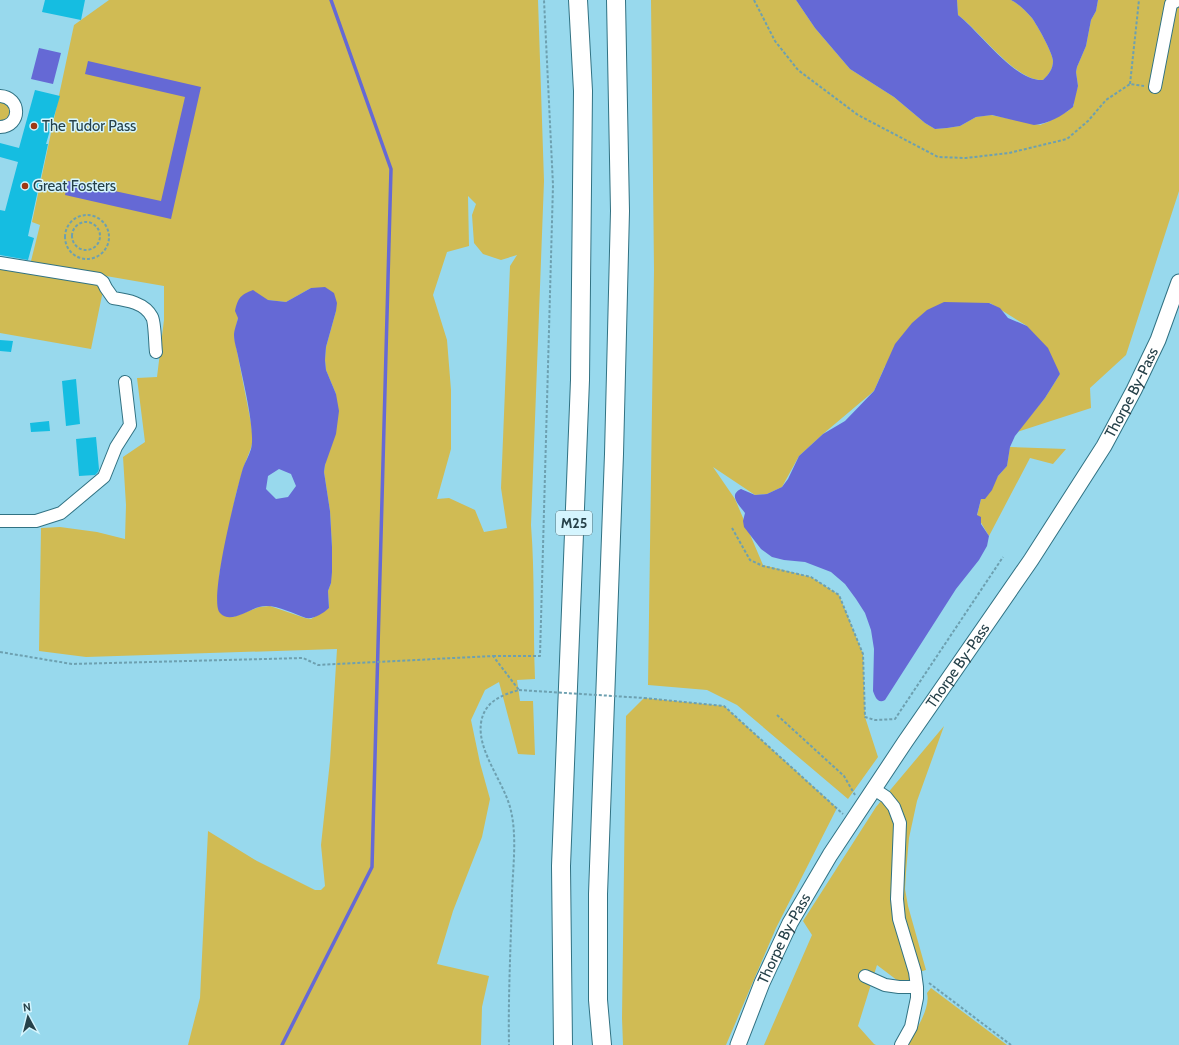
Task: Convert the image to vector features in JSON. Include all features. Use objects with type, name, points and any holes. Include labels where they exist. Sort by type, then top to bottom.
[{"type":"highway","name":"M25","points":[[562,1045],[561,866],[580,380],[583,91],[578,0]]},
{"type":"highway","name":"M25","points":[[602,1045],[598,1000],[598,894],[614,454],[620,219],[616,0]]},
{"type":"main road","name":"Thorpe By-Pass","points":[[738,1045],[762,983],[790,923],[852,821],[1031,560],[1104,446],[1134,390],[1154,347],[1179,285]]},
{"type":"street","points":[[1155,87],[1171,4],[1178,0]]},
{"type":"street","points":[[0,96],[8,98],[12,101],[16,112],[15,118],[12,122],[0,127]]},
{"type":"street","points":[[0,263],[99,279],[103,282],[113,298],[128,301],[144,307],[153,317],[156,352]]},
{"type":"street","points":[[0,521],[36,521],[61,513],[104,477],[116,447],[130,425],[125,382]]},
{"type":"street","points":[[874,789],[886,797],[894,806],[900,823],[897,899],[899,919],[915,972],[917,992],[911,1027],[901,1045]]},
{"type":"street","points":[[865,976],[885,985],[917,992]]},
{"type":"path","points":[[0,652],[72,664],[303,658],[318,665],[493,656],[540,656],[553,184],[544,0]]},
{"type":"path","points":[[754,0],[775,41],[798,70],[858,115],[938,157],[966,158],[1009,153],[1066,139],[1088,121],[1106,100],[1130,84],[1139,0]]},
{"type":"path","points":[[82,216],[93,216],[98,218],[106,225],[109,240],[106,250],[98,257],[87,260],[82,259],[77,257],[69,250],[66,245],[65,235],[69,225],[77,218],[82,216]]},
{"type":"path","points":[[89,222],[99,230],[100,239],[96,247],[83,250],[73,242],[72,233],[81,223],[89,222]]},
{"type":"path","points":[[732,528],[750,560],[763,566],[811,578],[839,595],[863,654],[865,717],[875,720],[895,719],[1003,557]]},
{"type":"path","points":[[493,656],[519,690]]},
{"type":"path","points":[[509,1045],[513,823],[511,810],[487,756],[481,736],[480,724],[484,712],[498,696],[519,690],[644,698],[724,706],[852,821]]},
{"type":"path","points":[[776,715],[844,776],[862,807]]},
{"type":"path","points":[[915,972],[1011,1045]]},
{"type":"shaded area","points":[[109,0],[538,0],[544,181],[531,525],[535,679],[517,680],[520,701],[533,701],[535,755],[518,754],[499,682],[485,690],[471,720],[480,763],[490,799],[482,837],[453,911],[437,964],[489,976],[482,1007],[481,1045],[188,1045],[200,998],[208,831],[257,861],[315,890],[321,890],[325,886],[321,845],[330,761],[337,649],[86,657],[39,651],[41,528],[60,527],[97,532],[125,539],[126,505],[123,457],[145,442],[137,378],[157,377],[164,320],[164,286],[106,276],[91,349],[0,333],[0,260],[30,265],[40,225],[32,222],[74,25]],"holes":[[[468,196],[476,204],[472,215],[474,243],[483,254],[501,260],[517,255],[510,266],[501,488],[507,528],[484,532],[475,510],[449,498],[437,499],[451,449],[451,390],[447,340],[433,295],[447,252],[469,246]],[[311,288],[336,311],[326,347],[325,360],[326,370],[336,394],[324,472],[330,511],[332,547],[331,583],[328,591],[329,608],[311,619],[270,606],[259,607],[233,617],[219,576],[236,494],[253,440],[234,336],[238,318],[268,300],[286,302]]]},
{"type":"shaded area","points":[[651,0],[796,0],[815,28],[850,69],[894,97],[925,123],[935,129],[960,126],[976,117],[991,115],[1040,125],[1048,122],[1068,111],[1074,105],[1074,98],[1078,86],[1076,72],[1077,67],[1086,46],[1091,20],[1096,11],[1098,0],[1179,0],[1179,191],[1126,355],[1090,388],[1091,408],[1017,432],[1045,398],[1060,374],[1027,326],[990,303],[885,366],[874,391],[799,456],[782,487],[767,494],[755,495],[713,467],[735,499],[763,565],[811,577],[839,595],[863,654],[865,717],[878,757],[848,799],[737,705],[707,690],[648,685],[654,270]]},
{"type":"shaded area","points":[[796,0],[957,0],[958,15],[998,55],[1021,73],[1032,78],[1043,80],[1049,73],[1052,66],[1053,61],[1050,52],[1032,18],[1011,0],[1098,0],[1096,11],[1091,20],[1086,46],[1077,67],[1076,72],[1078,86],[1073,107],[1055,119],[1034,125],[992,115],[976,117],[960,126],[935,129],[925,123],[894,97],[850,69],[815,28]]},
{"type":"shaded area","points":[[957,0],[1011,0],[1025,10],[1041,33],[1052,57],[1053,64],[1047,76],[1043,80],[1032,78],[1021,73],[1010,64],[958,15]]},
{"type":"shaded area","points":[[39,48],[61,53],[53,84],[31,79]]},
{"type":"shaded area","points":[[88,61],[201,87],[171,219],[65,195],[68,181],[161,201],[185,97],[85,74]]},
{"type":"shaded area","points":[[0,102],[6,103],[11,109],[10,119],[0,121]]},
{"type":"shaded area","points":[[325,287],[334,293],[337,303],[326,347],[325,360],[326,370],[336,394],[339,411],[336,434],[324,472],[330,511],[332,547],[331,583],[328,591],[329,608],[318,616],[312,618],[306,618],[271,606],[259,607],[234,617],[224,616],[220,613],[217,604],[220,568],[235,498],[243,468],[251,449],[252,441],[248,404],[234,338],[234,331],[238,318],[235,311],[236,307],[240,298],[253,290],[268,300],[286,302],[311,288]],"holes":[[[279,469],[291,474],[296,486],[288,497],[276,499],[266,489],[268,476]]]},
{"type":"shaded area","points":[[944,302],[989,303],[1000,308],[1008,318],[1027,326],[1048,348],[1060,374],[1045,398],[1015,436],[1010,447],[1007,466],[998,476],[992,490],[985,499],[981,499],[977,515],[981,517],[981,524],[989,536],[987,546],[979,560],[956,589],[885,700],[880,701],[876,698],[873,691],[874,649],[871,630],[865,613],[856,599],[845,584],[831,572],[805,562],[772,557],[761,549],[744,527],[743,521],[745,513],[736,500],[735,494],[741,489],[755,495],[767,494],[782,487],[788,479],[799,456],[823,434],[845,421],[874,391],[895,344],[912,323],[927,310]]},
{"type":"shaded area","points":[[1010,447],[1066,449],[1053,464],[1030,458],[989,536],[977,516],[981,499],[1007,466]]},
{"type":"shaded area","points":[[644,698],[724,706],[837,808],[776,928],[726,1045],[623,1045],[622,1018],[626,716]]},
{"type":"shaded area","points":[[944,726],[917,801],[909,838],[906,872],[905,889],[908,906],[926,970],[915,973],[906,987],[877,965],[858,1026],[876,1045],[764,1045],[812,935],[803,921],[876,807]]},
{"type":"shaded area","points":[[931,988],[1007,1045],[908,1045],[925,1012],[928,999],[927,993]]},
{"type":"building","points":[[45,0],[85,0],[81,20],[42,12]]},
{"type":"building","name":"Great Fosters","points":[[35,90],[60,96],[46,144],[48,144],[28,236],[34,238],[28,260],[0,255],[0,210],[5,211],[18,162],[0,157],[0,143],[19,148]]},
{"type":"building","points":[[0,340],[13,341],[11,352],[0,351]]},
{"type":"building","points":[[76,379],[80,424],[66,426],[62,381]]},
{"type":"building","points":[[49,421],[50,431],[31,432],[30,423]]},
{"type":"building","points":[[96,437],[98,472],[95,475],[79,476],[76,439]]},
{"type":"waterway","points":[[282,1045],[372,867],[391,169],[331,0]]},
{"type":"place","name":"The Tudor Pass","points":[[34,126]]},
{"type":"place","name":"Great Fosters","points":[[25,186]]}]
